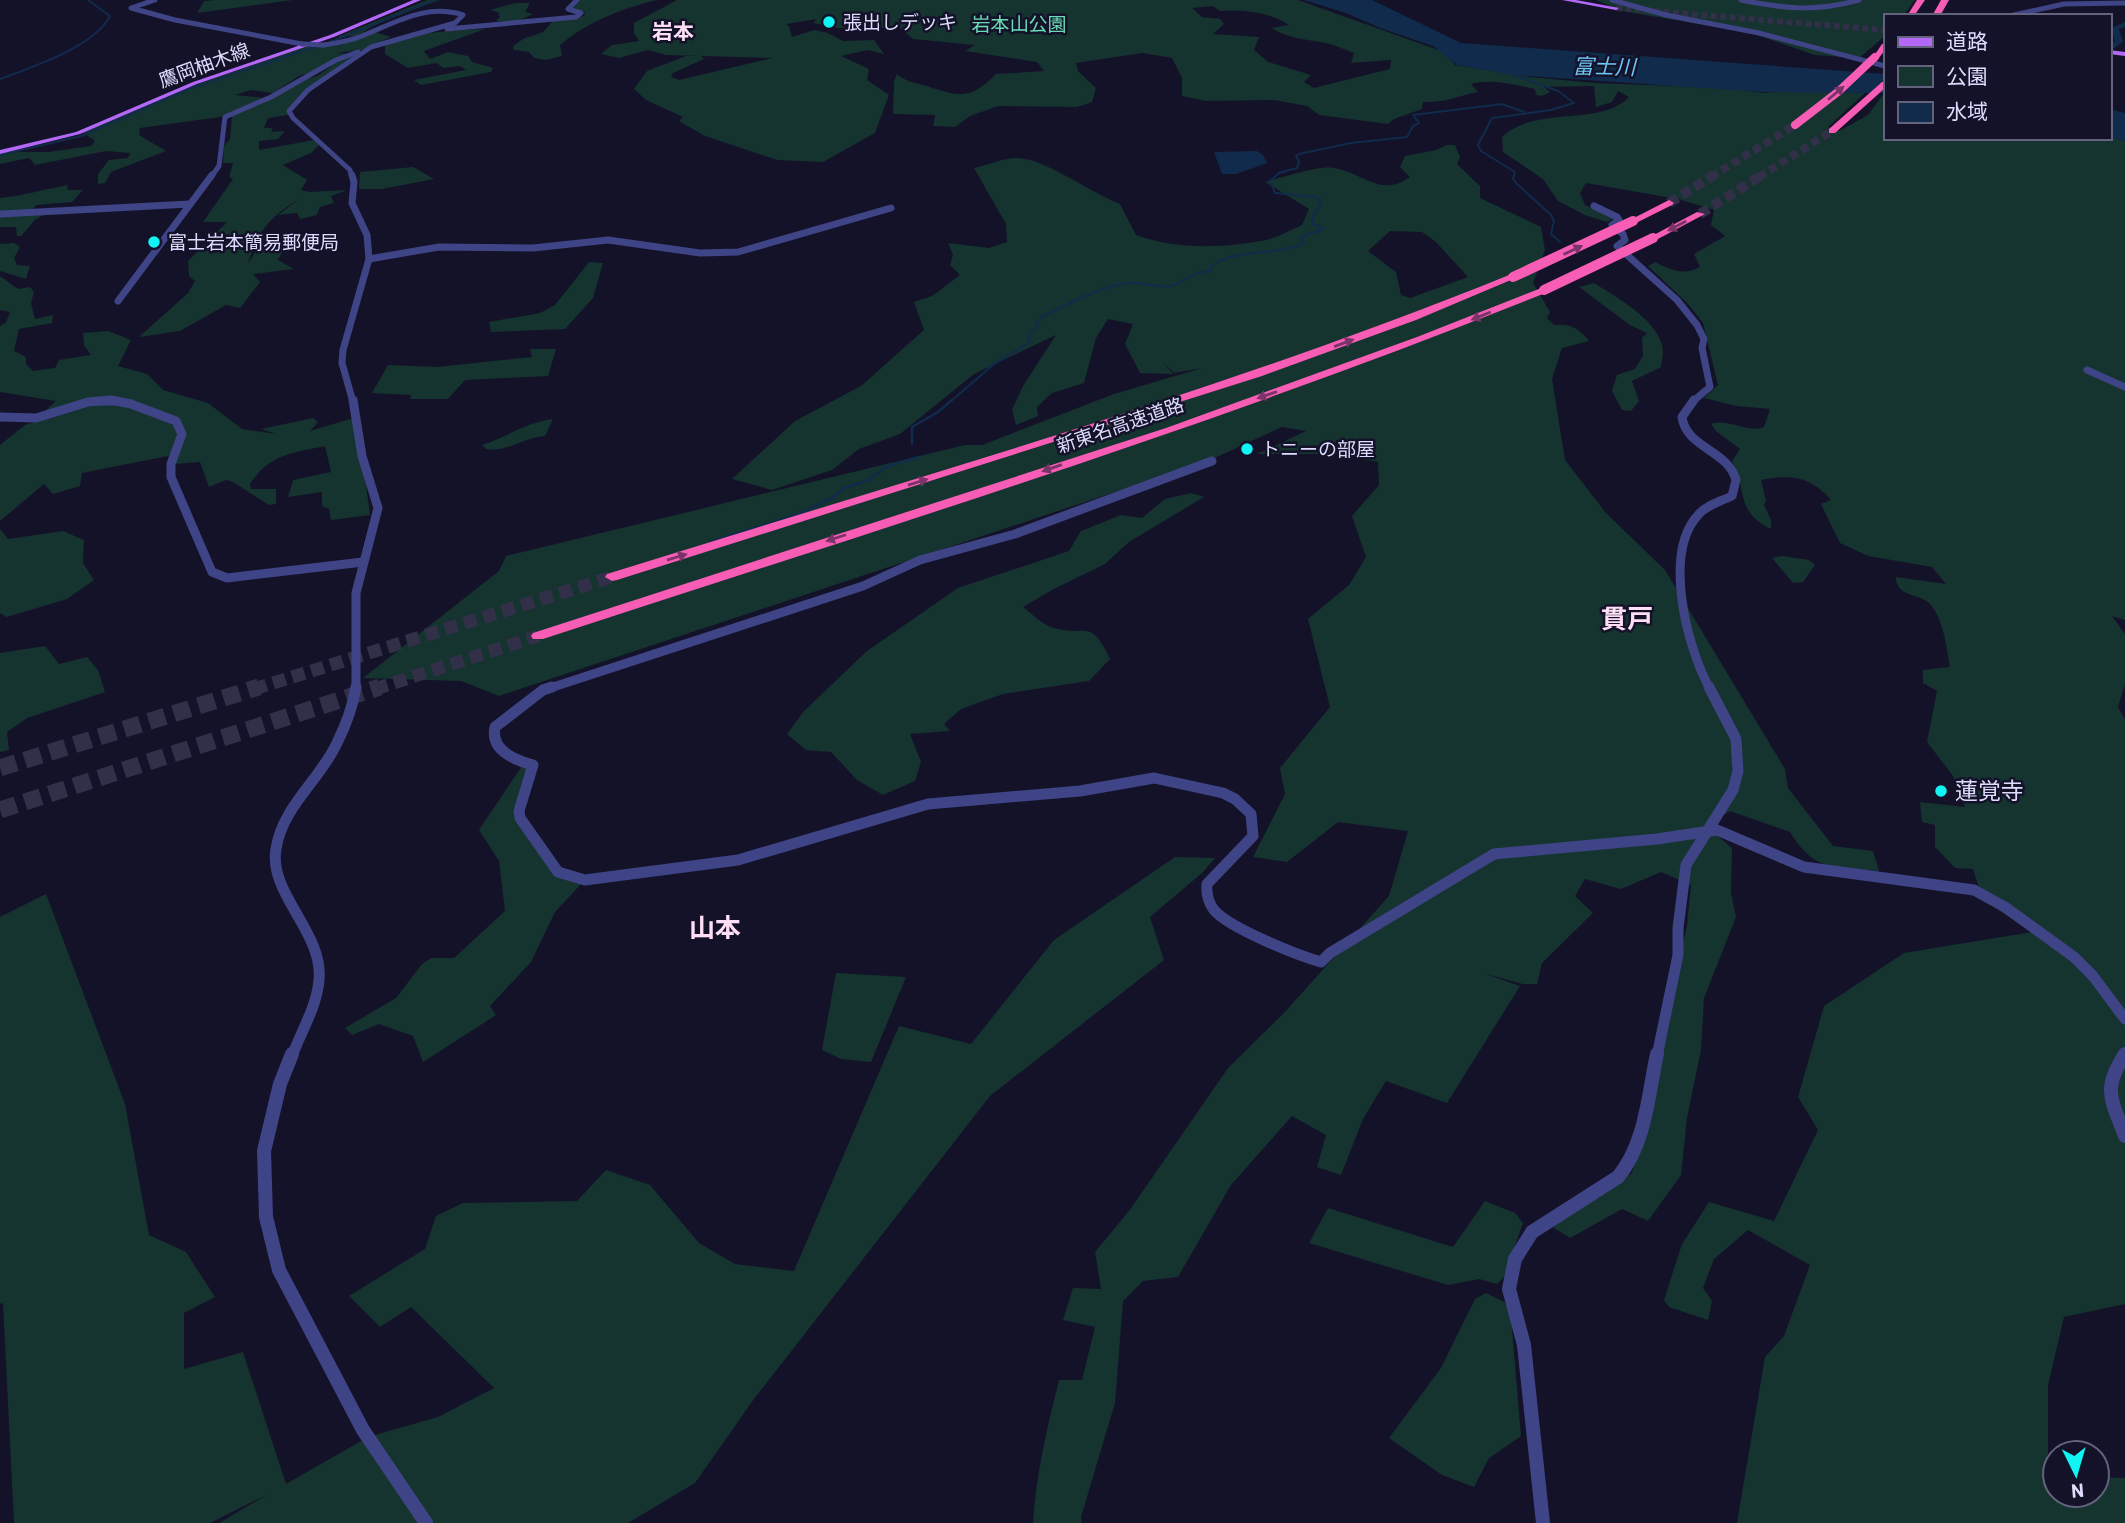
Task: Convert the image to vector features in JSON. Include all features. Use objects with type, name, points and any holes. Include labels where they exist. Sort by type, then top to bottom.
[{"type":"highway","points":[[1795,125],[1839,91],[1884,47]]},
{"type":"highway","points":[[1832,131],[1884,85]]},
{"type":"highway","name":"新東名高速道路","points":[[612,577],[1233,382],[1400,323],[1513,277],[1670,202]]},
{"type":"highway","name":"新東名高速道路","points":[[538,636],[1246,403],[1402,347],[1544,290],[1700,214]]},
{"type":"main road","name":"鷹岡柚木線","points":[[0,152],[78,133],[195,83],[331,36],[418,0]]},
{"type":"main road","points":[[1564,0],[1616,8]]},
{"type":"main road","points":[[2112,52],[2125,54]]},
{"type":"street","points":[[118,301],[221,162],[219,150],[224,136],[225,117],[270,98],[341,57],[364,51],[391,39],[455,23],[463,16],[453,11],[421,11],[358,38],[324,44],[302,44],[131,9],[155,0]]},
{"type":"street","points":[[431,30],[576,17],[581,13],[568,9],[576,0]]},
{"type":"street","points":[[1612,0],[1884,66]]},
{"type":"street","points":[[1741,0],[1795,12],[1810,12],[1859,0]]},
{"type":"street","points":[[2018,14],[2064,4],[2122,3]]},
{"type":"street","points":[[364,51],[299,97],[289,111],[293,118],[350,170],[354,182],[352,203],[367,235],[369,259],[360,279],[342,356],[354,404],[362,456],[377,501],[376,517],[356,593],[356,690],[339,741],[286,818],[275,851],[279,878],[313,943],[320,977],[317,994],[287,1063],[268,1122],[263,1180],[266,1217],[279,1270],[287,1289],[363,1430],[426,1523]]},
{"type":"street","points":[[0,214],[190,204]]},
{"type":"street","points":[[1543,1523],[1522,1333],[1509,1289],[1511,1274],[1523,1243],[1532,1232],[1618,1177],[1638,1144],[1676,964],[1686,865],[1733,790],[1740,755],[1733,726],[1699,667],[1687,626],[1679,576],[1688,534],[1695,519],[1700,511],[1732,496],[1735,474],[1720,459],[1694,441],[1684,429],[1683,418],[1691,403],[1710,387],[1702,348],[1704,339],[1695,317],[1660,288],[1645,270],[1628,259],[1617,246],[1625,240],[1623,234],[1612,225],[1619,220],[1617,217],[1594,205]]},
{"type":"street","points":[[369,259],[439,247],[533,248],[608,240],[700,253],[738,252],[891,208]]},
{"type":"street","points":[[2087,370],[2125,387]]},
{"type":"street","points":[[0,417],[36,418],[88,402],[111,400],[131,404],[176,421],[182,434],[171,464],[171,477],[212,572],[219,575],[238,577],[363,562]]},
{"type":"street","points":[[1212,460],[1016,534],[920,560],[863,586],[542,690],[495,727],[492,733],[496,746],[523,763],[533,765],[519,811],[520,818],[558,872],[585,880],[738,860],[928,804],[1080,791],[1154,778],[1223,793],[1235,799],[1251,814],[1253,835],[1207,884],[1206,892],[1211,908],[1220,916],[1294,954],[1321,962],[1330,953],[1493,854],[1657,839],[1709,831],[1727,832],[1804,867],[1974,890],[2005,907],[2074,957],[2093,976],[2125,1018]]},
{"type":"street","points":[[2125,1053],[2110,1077],[2112,1101],[2125,1136]]},
{"type":"green space","points":[[293,0],[197,13],[204,1]]},
{"type":"green space","points":[[427,0],[440,0],[386,18],[357,36],[337,37]]},
{"type":"green space","points":[[579,0],[657,0],[618,12],[582,29],[560,45],[562,56],[546,60],[534,58],[529,52],[514,50],[513,46],[523,39],[543,32],[553,21],[584,16],[585,12],[572,8]]},
{"type":"green space","name":"岩本山公園","points":[[677,0],[1298,0],[1444,52],[1455,65],[1530,77],[1595,83],[1726,88],[1763,93],[1797,90],[1865,93],[1828,127],[1839,131],[1868,115],[1884,93],[1884,140],[2111,140],[2111,137],[2125,141],[2125,620],[2112,616],[2125,634],[2125,684],[2118,707],[2125,720],[2125,1304],[2064,1317],[2048,1385],[2048,1439],[2041,1439],[2041,1509],[2111,1509],[2111,1478],[2125,1478],[2125,1523],[1737,1523],[1765,1357],[1784,1336],[1810,1265],[1748,1230],[1714,1259],[1703,1288],[1712,1301],[1708,1320],[1669,1307],[1664,1300],[1682,1244],[1709,1202],[1774,1221],[1818,1130],[1798,1097],[1824,1006],[1904,953],[2032,932],[1983,900],[1973,869],[1955,868],[1935,847],[1935,825],[1922,822],[1920,802],[1965,807],[1953,776],[1927,742],[1937,691],[1923,683],[1923,670],[1950,667],[1941,625],[1929,603],[1900,588],[1896,577],[1946,584],[1932,567],[1868,556],[1840,543],[1821,504],[1831,500],[1808,482],[1791,477],[1761,480],[1771,529],[1747,508],[1732,461],[1740,449],[1711,424],[1725,423],[1757,429],[1764,427],[1770,409],[1736,406],[1704,398],[1718,385],[1703,323],[1688,304],[1648,266],[1655,262],[1683,271],[1700,267],[1694,254],[1725,236],[1711,225],[1714,210],[1678,199],[1586,183],[1580,193],[1585,205],[1613,219],[1607,222],[1585,215],[1558,201],[1543,179],[1503,152],[1502,137],[1516,127],[1532,121],[1602,111],[1617,106],[1629,97],[1618,91],[1612,102],[1596,107],[1594,86],[1544,87],[1550,92],[1542,96],[1536,95],[1535,89],[1478,82],[1471,84],[1478,92],[1423,102],[1422,109],[1394,119],[1388,124],[1319,115],[1307,106],[1274,100],[1206,101],[1182,96],[1182,78],[1172,58],[1142,53],[1076,63],[1078,71],[1096,88],[1092,102],[1077,107],[998,106],[970,116],[955,127],[933,126],[935,115],[893,114],[894,81],[897,74],[911,82],[964,94],[979,88],[996,74],[1044,71],[1037,62],[965,51],[975,45],[913,39],[900,28],[837,28],[813,23],[817,19],[786,24],[792,37],[814,30],[828,33],[843,41],[874,40],[884,54],[868,50],[841,56],[869,69],[867,80],[889,95],[875,133],[823,162],[777,160],[705,136],[679,121],[683,117],[646,100],[634,89],[647,71],[686,56],[701,56],[704,59],[673,73],[671,77],[679,80],[773,58],[666,55],[648,50],[619,58],[601,54],[612,45],[639,41],[634,33],[634,23]],"holes":[[[1213,6],[1220,11],[1265,14],[1289,25],[1272,28],[1284,34],[1330,44],[1354,53],[1351,63],[1391,60],[1390,69],[1314,88],[1304,82],[1311,75],[1268,62],[1254,50],[1259,37],[1213,34],[1224,24],[1220,19],[1202,17],[1192,8]]]},
{"type":"green space","points":[[1596,0],[1915,0],[1904,14],[1884,14],[1884,37],[1859,58],[1815,55],[1751,33],[1622,11]]},
{"type":"green space","points":[[515,3],[530,3],[525,12],[533,14],[514,23],[496,21],[500,17],[498,12],[490,10]]},
{"type":"green space","points":[[485,29],[424,51],[430,59],[448,52],[468,56],[472,62],[493,68],[491,72],[421,85],[414,80],[466,70],[460,66],[443,68],[437,63],[408,68],[385,54],[385,45],[408,37],[434,32]]},
{"type":"green space","points":[[375,32],[391,37],[361,50],[336,53],[356,54],[290,108],[288,115],[268,118],[264,128],[273,128],[271,132],[285,131],[278,139],[259,141],[259,150],[314,140],[319,145],[311,153],[283,165],[307,180],[301,190],[347,190],[331,196],[334,203],[320,207],[317,215],[300,219],[297,213],[278,215],[299,199],[280,212],[261,233],[248,264],[266,233],[291,235],[278,260],[294,269],[253,274],[260,282],[240,308],[226,305],[180,331],[139,337],[188,293],[195,281],[189,276],[188,261],[227,222],[203,222],[233,179],[229,177],[233,163],[223,163],[224,146],[230,139],[232,115],[264,98],[220,117],[140,128],[139,135],[166,151],[111,172],[105,183],[98,184],[98,174],[109,160],[128,158],[130,153],[106,151],[35,165],[29,158],[0,164],[0,153],[5,152],[48,152],[91,146],[95,141],[82,132],[201,83],[305,47],[341,44]],"holes":[[[332,66],[317,76],[292,84],[265,98],[235,95],[251,90],[273,93],[299,76]]]},
{"type":"green space","points":[[1455,145],[1460,157],[1457,164],[1480,186],[1480,198],[1541,227],[1545,250],[1533,283],[1550,312],[1547,318],[1554,325],[1574,328],[1589,341],[1562,348],[1552,379],[1565,460],[1606,513],[1665,570],[1785,769],[1788,788],[1833,846],[1873,851],[1879,871],[1839,868],[1818,861],[1808,855],[1790,832],[1730,811],[1706,826],[1732,848],[1731,893],[1736,917],[1704,998],[1701,1050],[1687,1118],[1681,1175],[1648,1221],[1622,1209],[1570,1238],[1551,1226],[1632,1173],[1658,1071],[1672,988],[1687,926],[1691,885],[1661,872],[1621,889],[1585,879],[1575,896],[1593,913],[1542,963],[1537,984],[1523,984],[1483,973],[1520,986],[1447,1103],[1386,1081],[1363,1119],[1341,1175],[1317,1167],[1326,1135],[1292,1116],[1231,1185],[1178,1277],[1143,1281],[1123,1301],[1115,1403],[1081,1517],[1082,1523],[1033,1523],[1039,1469],[1059,1380],[1082,1380],[1095,1327],[1063,1320],[1073,1288],[1101,1289],[1095,1252],[1129,1211],[1228,1068],[1284,1013],[1389,896],[1408,831],[1338,822],[1287,862],[1253,857],[1285,794],[1280,768],[1330,707],[1308,619],[1349,585],[1366,557],[1352,516],[1379,485],[1378,462],[1336,454],[1257,454],[1306,431],[1282,427],[1206,462],[499,696],[461,681],[363,678],[499,571],[506,556],[965,445],[982,445],[1114,394],[1202,368],[1174,373],[1163,362],[1173,374],[1140,373],[1125,344],[1133,324],[1108,319],[1096,338],[1084,383],[1052,393],[1037,407],[1038,416],[1016,425],[1012,410],[1023,386],[1056,335],[974,374],[900,434],[859,449],[832,470],[772,490],[732,479],[795,421],[861,386],[924,330],[914,302],[932,296],[960,275],[950,265],[953,255],[948,243],[989,248],[1007,242],[1006,224],[974,168],[1011,158],[1040,163],[1120,204],[1136,235],[1167,243],[1217,246],[1266,240],[1302,225],[1309,209],[1265,182],[1310,170],[1334,168],[1381,185],[1390,185],[1410,177],[1400,167],[1405,156]],"holes":[[[1390,231],[1422,232],[1436,242],[1468,277],[1410,298],[1401,295],[1396,272],[1368,251]]]},
{"type":"green space","points":[[413,167],[434,179],[382,189],[359,189],[360,172]]},
{"type":"green space","points":[[68,185],[67,190],[83,190],[72,202],[36,205],[32,211],[46,213],[35,220],[21,236],[17,236],[16,227],[0,227],[0,198]]},
{"type":"green space","points":[[14,243],[20,247],[14,258],[17,265],[30,266],[26,279],[0,271],[0,244]]},
{"type":"green space","points":[[589,262],[603,263],[593,298],[565,329],[491,332],[489,322],[540,313],[555,305]]},
{"type":"green space","points":[[0,276],[18,289],[30,287],[34,292],[31,303],[35,319],[53,315],[52,323],[19,329],[14,351],[26,357],[26,364],[33,371],[55,368],[59,360],[91,355],[84,345],[83,333],[108,331],[131,340],[118,366],[147,374],[163,390],[208,403],[242,429],[277,434],[261,429],[313,418],[318,422],[310,431],[357,417],[370,515],[331,520],[329,509],[322,506],[322,492],[288,497],[293,480],[331,472],[325,446],[283,456],[257,474],[250,484],[251,489],[276,489],[276,504],[269,505],[226,480],[209,487],[200,462],[175,464],[177,449],[168,456],[82,473],[80,486],[53,494],[44,484],[0,521],[0,445],[25,425],[41,420],[45,411],[56,401],[0,392],[0,326],[6,322],[10,312],[0,310]]},
{"type":"green space","points":[[1594,283],[1643,317],[1652,326],[1662,345],[1661,367],[1632,381],[1639,401],[1631,411],[1622,410],[1612,391],[1617,375],[1635,369],[1643,356],[1642,338],[1647,333],[1630,325],[1579,287]]},
{"type":"green space","points":[[530,349],[556,349],[548,376],[465,380],[448,399],[410,399],[411,395],[372,393],[388,365],[437,367],[532,357]]},
{"type":"green space","points":[[553,419],[545,436],[494,450],[486,449],[482,445],[534,423]]},
{"type":"green space","points":[[1191,493],[1204,497],[1129,542],[1105,564],[1023,607],[1051,627],[1086,631],[1097,637],[1110,659],[1089,681],[1003,694],[961,709],[944,724],[950,731],[910,734],[921,762],[915,781],[883,795],[857,780],[831,752],[806,750],[787,734],[804,711],[867,651],[958,588],[1069,551],[1081,531],[1121,515],[1142,518],[1165,499]]},
{"type":"green space","points":[[0,529],[8,539],[63,531],[84,540],[83,563],[94,580],[67,599],[7,617],[0,613]]},
{"type":"green space","points":[[1782,556],[1809,560],[1815,565],[1803,582],[1793,583],[1772,558]]},
{"type":"green space","points":[[45,646],[59,664],[87,657],[98,670],[105,692],[27,718],[7,732],[9,750],[0,752],[0,653]]},
{"type":"green space","points":[[522,766],[532,770],[520,818],[558,872],[585,880],[555,912],[531,962],[490,1006],[496,1015],[423,1062],[413,1036],[379,1024],[352,1035],[345,1028],[396,998],[422,964],[431,958],[454,958],[505,911],[499,861],[479,830]]},
{"type":"green space","points":[[1175,857],[1215,858],[1202,873],[1150,917],[1164,960],[990,1096],[754,1399],[695,1483],[628,1523],[219,1523],[268,1494],[210,1523],[14,1523],[3,1304],[0,1303],[0,917],[46,894],[125,1104],[149,1235],[186,1252],[215,1297],[184,1313],[184,1369],[243,1352],[286,1484],[368,1437],[438,1417],[494,1388],[411,1307],[380,1327],[349,1296],[425,1249],[436,1216],[463,1203],[577,1201],[606,1170],[650,1185],[699,1243],[735,1264],[794,1271],[899,1026],[971,1044],[1054,940]]},
{"type":"green space","points":[[836,973],[906,977],[871,1062],[841,1059],[822,1050]]},
{"type":"green space","points":[[1485,1201],[1515,1213],[1523,1223],[1504,1277],[1497,1284],[1479,1279],[1448,1285],[1309,1243],[1328,1208],[1453,1247]]},
{"type":"green space","points":[[1486,1293],[1510,1305],[1521,1436],[1489,1458],[1474,1487],[1442,1475],[1389,1438],[1441,1368],[1475,1299]]},
{"type":"water","name":"富士川","points":[[1304,0],[1372,0],[1461,43],[1884,74],[1884,93],[1762,92],[1513,75],[1457,65],[1433,46]]},
{"type":"water","points":[[2111,110],[2125,113],[2125,141],[2111,137]]},
{"type":"water","points":[[1257,151],[1267,163],[1236,174],[1222,174],[1214,152]]},
{"type":"waterway","points":[[0,79],[61,55],[91,37],[110,16],[88,0]]},
{"type":"waterway","points":[[330,42],[435,0]]},
{"type":"waterway","points":[[2111,48],[2119,42],[2115,28],[2125,24]]},
{"type":"waterway","points":[[0,155],[81,136],[186,90],[314,47]]},
{"type":"waterway","points":[[1511,74],[1558,91],[1574,103],[1551,110],[1492,118],[1478,145],[1481,151],[1515,172],[1513,179],[1517,184],[1551,215],[1554,221],[1551,234],[1560,242]]},
{"type":"waterway","points":[[950,402],[994,364],[1030,342],[1028,334],[1037,328],[1036,323],[1043,316],[1076,300],[1123,284],[1171,286],[1195,274],[1211,271],[1211,266],[1222,260],[1293,247],[1304,243],[1300,237],[1324,229],[1313,224],[1312,217],[1322,202],[1317,197],[1275,193],[1270,181],[1279,173],[1297,168],[1299,162],[1296,156],[1299,154],[1351,143],[1407,137],[1413,126],[1419,123],[1413,115],[1502,104],[1524,112]]},
{"type":"waterway","points":[[912,444],[912,427],[938,412],[952,400]]},
{"type":"waterway","points":[[710,542],[796,515],[832,498],[844,488],[869,480],[886,467],[918,457]]},
{"type":"tunnel","points":[[1616,8],[1884,30]]},
{"type":"tunnel","points":[[1711,177],[1795,125]]},
{"type":"tunnel","points":[[1759,177],[1832,131]]},
{"type":"tunnel","points":[[1669,203],[1714,175]]},
{"type":"tunnel","points":[[1700,214],[1762,175]]},
{"type":"tunnel","points":[[254,689],[612,577]]},
{"type":"tunnel","points":[[375,689],[538,636]]},
{"type":"tunnel","points":[[0,768],[259,687]]},
{"type":"tunnel","points":[[0,810],[380,687]]},
{"type":"place","name":"張出しデッキ","points":[[829,22]]},
{"type":"place","name":"富士岩本簡易郵便局","points":[[154,242]]},
{"type":"place","name":"トニーの部屋","points":[[1247,449]]},
{"type":"place","name":"蓮覚寺","points":[[1941,791]]},
{"type":"district","name":"岩本","points":[[673,32]]},
{"type":"district","name":"貫戸","points":[[1627,619]]},
{"type":"district","name":"山本","points":[[715,928]]}]
